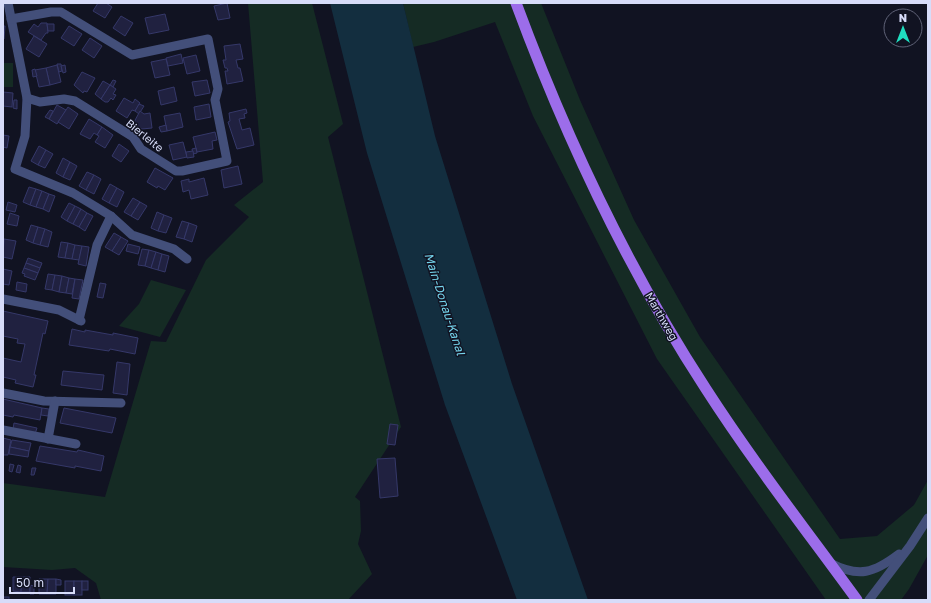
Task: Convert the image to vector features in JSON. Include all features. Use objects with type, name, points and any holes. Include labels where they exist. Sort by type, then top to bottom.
[{"type":"main road","name":"Marthweg","points":[[516,3],[571,140],[602,206],[640,279],[706,389],[762,471],[857,600]]},
{"type":"street","points":[[8,3],[27,98],[25,136],[14,169],[73,193],[111,216],[132,235],[174,249],[187,259]]},
{"type":"street","name":"Bierleite","points":[[11,19],[51,12],[61,12],[132,55],[208,39],[218,89],[215,100],[227,161],[182,171],[170,169],[141,149],[133,137],[75,101],[64,99],[40,102],[27,98]]},
{"type":"street","points":[[3,299],[59,310],[80,320],[97,245],[111,216]]},
{"type":"street","points":[[3,393],[44,401],[121,403]]},
{"type":"street","points":[[48,439],[55,401]]},
{"type":"street","points":[[3,430],[76,444]]},
{"type":"street","points":[[869,600],[910,546],[928,518]]},
{"type":"street","points":[[830,563],[851,572],[867,572],[882,566],[910,546]]},
{"type":"green space","points":[[248,3],[312,3],[343,124],[328,137],[401,427],[355,497],[360,501],[361,531],[358,544],[372,574],[348,600],[101,600],[96,583],[75,568],[52,570],[3,567],[3,483],[105,497],[151,341],[166,342],[206,260],[249,217],[234,205],[263,182]]},
{"type":"green space","points":[[403,3],[541,3],[580,100],[634,220],[700,337],[840,539],[877,536],[914,505],[928,480],[928,555],[909,589],[901,600],[826,600],[657,359],[533,116],[495,22],[434,42],[413,47]]},
{"type":"green space","points":[[3,63],[13,63],[13,87],[3,87]]},
{"type":"green space","points":[[151,280],[186,290],[160,337],[119,326],[139,304]]},
{"type":"water","name":"Main-Donau-Kanal","points":[[330,3],[403,3],[435,136],[512,384],[588,600],[517,600],[445,405],[367,153]]},
{"type":"building","points":[[98,3],[106,3],[112,7],[105,18],[93,11]]},
{"type":"building","points":[[227,3],[230,18],[218,20],[214,6]]},
{"type":"building","points":[[165,14],[169,30],[149,34],[145,18]]},
{"type":"building","points":[[121,16],[133,23],[125,36],[113,28]]},
{"type":"building","points":[[41,23],[47,23],[48,33],[46,33],[41,40],[28,32],[34,24],[38,27]]},
{"type":"building","points":[[47,24],[54,24],[54,31],[48,31]]},
{"type":"building","points":[[3,26],[5,26],[4,39],[3,39]]},
{"type":"building","points":[[69,26],[82,34],[74,46],[61,38]]},
{"type":"building","points":[[34,36],[47,44],[39,57],[26,49]]},
{"type":"building","points":[[90,38],[102,46],[94,58],[82,50]]},
{"type":"building","points":[[240,44],[243,59],[236,60],[238,68],[240,68],[243,81],[227,84],[225,71],[228,71],[227,68],[225,68],[223,60],[226,60],[224,46]]},
{"type":"building","points":[[181,54],[183,63],[168,66],[166,58]]},
{"type":"building","points":[[196,55],[200,71],[187,74],[183,58]]},
{"type":"building","points":[[166,59],[170,75],[155,78],[151,62]]},
{"type":"building","points":[[57,64],[61,64],[62,71],[59,72]]},
{"type":"building","points":[[57,65],[61,82],[50,85],[46,68]]},
{"type":"building","points":[[65,65],[66,72],[63,73],[61,66]]},
{"type":"building","points":[[46,68],[50,85],[39,87],[35,70]]},
{"type":"building","points":[[35,69],[37,76],[33,77],[32,70]]},
{"type":"building","points":[[82,72],[95,78],[87,92],[84,91],[83,93],[74,85]]},
{"type":"building","points":[[113,80],[116,81],[113,87],[110,85]]},
{"type":"building","points":[[207,80],[210,93],[195,96],[192,82]]},
{"type":"building","points":[[103,81],[110,85],[101,99],[95,94]]},
{"type":"building","points":[[110,85],[116,89],[113,94],[116,95],[113,100],[111,98],[108,102],[105,102],[101,99]]},
{"type":"building","points":[[174,87],[177,101],[161,105],[158,91]]},
{"type":"building","points":[[3,92],[13,93],[12,107],[3,106]]},
{"type":"building","points":[[124,98],[133,103],[135,99],[140,103],[135,111],[132,110],[127,118],[116,111]]},
{"type":"building","points":[[14,100],[17,100],[17,109],[13,108]]},
{"type":"building","points":[[139,104],[144,106],[139,114],[135,111]]},
{"type":"building","points":[[209,104],[211,117],[196,120],[194,107]]},
{"type":"building","points":[[57,105],[66,110],[57,124],[49,119]]},
{"type":"building","points":[[68,107],[78,114],[69,129],[58,122]]},
{"type":"building","points":[[246,109],[247,113],[244,114],[245,118],[239,119],[242,130],[250,128],[254,145],[237,149],[228,122],[230,121],[229,113]]},
{"type":"building","points":[[50,110],[53,111],[49,119],[45,117]]},
{"type":"building","points":[[140,111],[144,114],[150,113],[152,128],[142,129],[133,124]]},
{"type":"building","points":[[180,113],[183,127],[167,131],[164,116]]},
{"type":"building","points":[[89,119],[102,127],[97,135],[94,133],[90,139],[80,134]]},
{"type":"building","points":[[166,125],[167,131],[161,132],[159,127]]},
{"type":"building","points":[[102,127],[113,135],[105,148],[95,142]]},
{"type":"building","points":[[215,132],[217,140],[212,141],[213,149],[197,152],[193,137]]},
{"type":"building","points":[[3,135],[9,136],[7,148],[3,147]]},
{"type":"building","points":[[183,142],[187,157],[173,160],[169,145]]},
{"type":"building","points":[[119,144],[129,151],[121,162],[112,156]]},
{"type":"building","points":[[39,146],[46,150],[38,165],[31,161]]},
{"type":"building","points":[[196,148],[197,153],[193,154],[192,149]]},
{"type":"building","points":[[46,150],[53,154],[45,168],[38,165]]},
{"type":"building","points":[[193,151],[194,157],[187,158],[186,152]]},
{"type":"building","points":[[63,158],[70,162],[63,177],[56,173]]},
{"type":"building","points":[[70,162],[77,166],[70,180],[63,177]]},
{"type":"building","points":[[238,166],[242,184],[224,188],[221,170]]},
{"type":"building","points":[[155,168],[173,178],[165,190],[158,186],[157,188],[147,182]]},
{"type":"building","points":[[87,172],[94,175],[86,190],[79,186]]},
{"type":"building","points":[[94,175],[101,179],[94,194],[86,190]]},
{"type":"building","points":[[204,178],[208,195],[191,199],[189,190],[183,192],[181,181],[189,179],[189,182]]},
{"type":"building","points":[[110,184],[117,188],[109,203],[102,199]]},
{"type":"building","points":[[29,187],[36,189],[30,205],[23,202]]},
{"type":"building","points":[[117,188],[124,192],[117,207],[109,203]]},
{"type":"building","points":[[36,189],[42,191],[36,207],[30,205]]},
{"type":"building","points":[[42,191],[49,194],[43,209],[36,207]]},
{"type":"building","points":[[49,194],[55,196],[49,212],[43,209]]},
{"type":"building","points":[[133,198],[140,202],[131,216],[124,212]]},
{"type":"building","points":[[8,202],[17,205],[15,212],[6,210]]},
{"type":"building","points":[[140,202],[147,206],[138,220],[131,216]]},
{"type":"building","points":[[69,203],[75,206],[67,221],[61,217]]},
{"type":"building","points":[[75,206],[81,209],[73,224],[67,221]]},
{"type":"building","points":[[81,209],[87,213],[79,227],[73,224]]},
{"type":"building","points":[[157,212],[164,215],[158,231],[151,228]]},
{"type":"building","points":[[10,213],[19,216],[17,226],[7,224]]},
{"type":"building","points":[[87,213],[93,216],[85,231],[79,227]]},
{"type":"building","points":[[164,215],[172,218],[166,233],[158,231]]},
{"type":"building","points":[[182,221],[189,223],[184,239],[176,237]]},
{"type":"building","points":[[189,223],[197,226],[192,242],[184,239]]},
{"type":"building","points":[[31,225],[38,227],[33,243],[26,240]]},
{"type":"building","points":[[38,227],[45,229],[40,245],[33,243]]},
{"type":"building","points":[[45,229],[52,232],[48,247],[40,245]]},
{"type":"building","points":[[114,233],[121,237],[112,251],[105,247]]},
{"type":"building","points":[[121,237],[128,241],[119,255],[112,251]]},
{"type":"building","points":[[4,239],[16,241],[12,259],[3,257]]},
{"type":"building","points":[[61,242],[68,243],[65,258],[58,257]]},
{"type":"building","points":[[68,243],[75,245],[72,259],[65,258]]},
{"type":"building","points":[[128,244],[140,247],[138,254],[126,251]]},
{"type":"building","points":[[75,245],[82,246],[79,260],[72,259]]},
{"type":"building","points":[[82,246],[89,247],[86,266],[78,264]]},
{"type":"building","points":[[142,249],[149,250],[145,266],[138,265]]},
{"type":"building","points":[[149,250],[156,252],[151,268],[145,266]]},
{"type":"building","points":[[156,252],[162,254],[158,270],[151,268]]},
{"type":"building","points":[[162,254],[169,256],[165,272],[158,270]]},
{"type":"building","points":[[28,258],[42,263],[40,268],[26,263]]},
{"type":"building","points":[[26,263],[40,268],[38,273],[24,268]]},
{"type":"building","points":[[24,268],[38,273],[35,280],[24,276],[25,274],[22,273]]},
{"type":"building","points":[[3,269],[12,271],[9,285],[3,284]]},
{"type":"building","points":[[48,274],[55,275],[52,290],[45,289]]},
{"type":"building","points":[[55,275],[62,276],[59,292],[52,290]]},
{"type":"building","points":[[62,276],[69,278],[66,293],[59,292]]},
{"type":"building","points":[[69,278],[75,279],[72,294],[66,293]]},
{"type":"building","points":[[75,279],[83,280],[79,299],[72,298]]},
{"type":"building","points":[[17,282],[27,284],[26,292],[16,290]]},
{"type":"building","points":[[100,283],[106,284],[103,298],[97,297]]},
{"type":"building","points":[[3,311],[48,321],[45,334],[43,333],[34,375],[36,375],[33,387],[15,383],[16,380],[3,377],[3,358],[21,362],[25,344],[17,343],[18,339],[3,336]]},
{"type":"building","points":[[72,329],[113,335],[113,333],[138,338],[135,354],[110,349],[109,351],[69,345]]},
{"type":"building","points":[[117,362],[130,364],[127,395],[113,393]]},
{"type":"building","points":[[63,371],[104,375],[102,390],[61,385]]},
{"type":"building","points":[[3,399],[42,408],[40,420],[14,415],[13,417],[3,415]]},
{"type":"building","points":[[42,408],[49,409],[48,416],[41,415]]},
{"type":"building","points":[[64,408],[116,418],[112,433],[60,423]]},
{"type":"building","points":[[14,423],[37,428],[35,434],[13,429]]},
{"type":"building","points":[[390,424],[398,425],[395,445],[387,444]]},
{"type":"building","points":[[3,438],[11,440],[8,455],[3,455]]},
{"type":"building","points":[[12,440],[31,443],[29,451],[10,447]]},
{"type":"building","points":[[40,446],[77,452],[78,450],[104,456],[101,471],[36,461]]},
{"type":"building","points":[[10,447],[29,451],[28,457],[9,454]]},
{"type":"building","points":[[395,458],[398,496],[380,498],[377,459]]},
{"type":"building","points":[[10,464],[14,465],[12,472],[9,471]]},
{"type":"building","points":[[18,465],[21,466],[20,473],[16,472]]},
{"type":"building","points":[[32,468],[36,468],[34,475],[31,475]]},
{"type":"building","points":[[13,577],[22,577],[21,592],[13,591]]},
{"type":"building","points":[[22,577],[30,577],[30,592],[21,592]]},
{"type":"building","points":[[39,579],[48,579],[47,594],[39,594]]},
{"type":"building","points":[[48,579],[56,579],[56,594],[47,594]]},
{"type":"building","points":[[56,579],[61,580],[61,585],[56,585]]},
{"type":"building","points":[[65,581],[74,581],[74,595],[65,595]]},
{"type":"building","points":[[74,581],[82,581],[82,595],[74,595]]},
{"type":"building","points":[[82,581],[88,581],[88,590],[82,590]]},
{"type":"building","points":[[30,585],[34,586],[34,594],[30,594]]},
{"type":"building","points":[[3,597],[9,597],[9,600],[3,600]]}]
